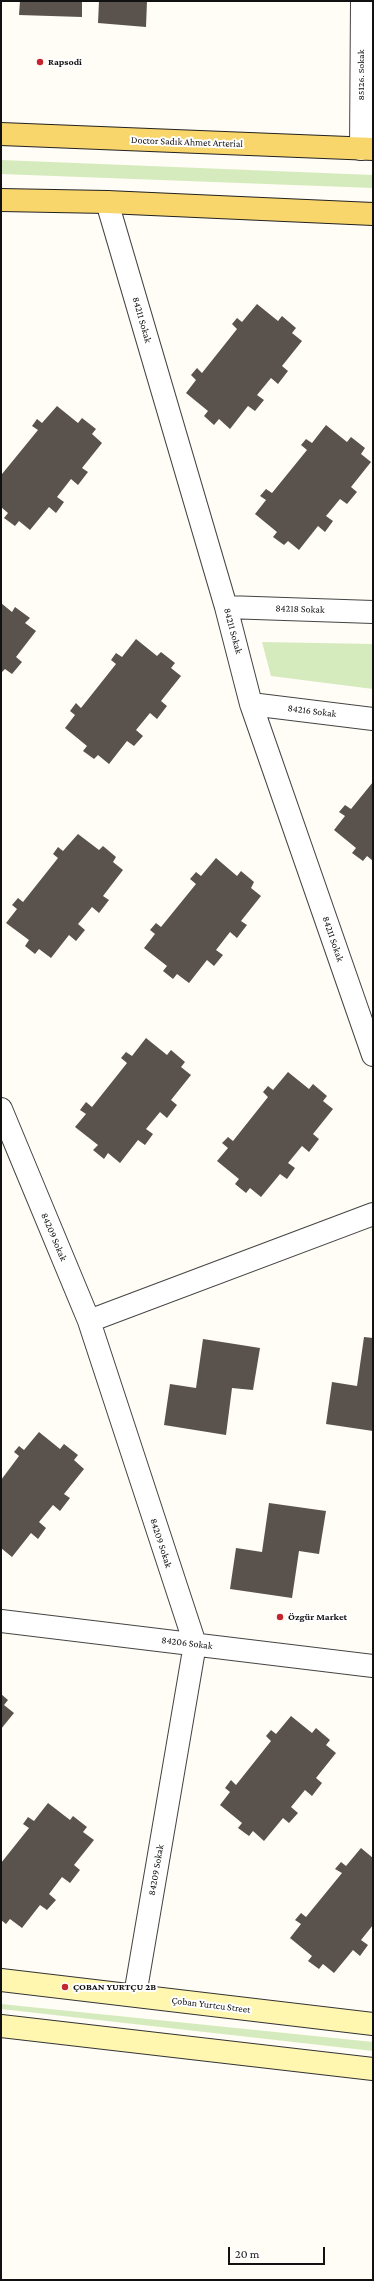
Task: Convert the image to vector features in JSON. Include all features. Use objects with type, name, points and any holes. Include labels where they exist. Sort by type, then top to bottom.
[{"type":"main road","name":"Doctor Sadık Ahmet Arterial","points":[[1,134],[367,149]]},
{"type":"main road","points":[[1,200],[107,202],[373,214]]},
{"type":"main road","name":"Çoban Yurtcu Street","points":[[1,1980],[373,2024]]},
{"type":"main road","points":[[1,2026],[373,2069]]},
{"type":"street","name":"85126. Sokak","points":[[362,1],[367,149]]},
{"type":"street","name":"84211 Sokak","points":[[107,202],[226,607],[251,704],[368,1025],[373,1055]]},
{"type":"street","name":"84218 Sokak","points":[[226,607],[373,612]]},
{"type":"street","name":"84216 Sokak","points":[[251,704],[373,718]]},
{"type":"street","name":"84209 Sokak","points":[[1,1109],[89,1321],[195,1644],[135,1995]]},
{"type":"street","points":[[89,1321],[373,1214]]},
{"type":"street","name":"84206 Sokak","points":[[1,1621],[373,1666]]},
{"type":"green space","points":[[1,160],[373,175],[373,188],[1,174]]},
{"type":"green space","points":[[262,642],[373,644],[373,689],[271,676]]},
{"type":"green space","points":[[1,2004],[373,2042],[373,2051],[1,2009]]},
{"type":"building","points":[[20,1],[82,1],[82,17],[19,15]]},
{"type":"building","points":[[99,1],[147,1],[146,27],[98,23]]},
{"type":"building","points":[[257,304],[278,321],[282,316],[296,328],[292,333],[302,341],[282,366],[288,371],[278,384],[271,378],[257,395],[264,400],[255,411],[248,406],[230,429],[219,419],[214,425],[204,416],[208,411],[186,393],[196,380],[191,375],[197,368],[202,373],[237,329],[232,324],[237,318],[242,322]]},
{"type":"building","points":[[57,406],[78,423],[82,418],[96,429],[92,434],[102,443],[82,468],[88,472],[78,485],[71,479],[57,497],[64,502],[56,513],[49,507],[30,530],[19,521],[15,526],[4,518],[8,513],[1,507],[1,473],[2,474],[38,430],[32,426],[37,419],[42,423]]},
{"type":"building","points":[[326,425],[347,442],[351,437],[365,448],[361,454],[371,462],[351,487],[357,492],[347,504],[340,499],[326,516],[333,521],[325,532],[318,526],[299,550],[288,541],[284,545],[273,537],[277,532],[255,514],[266,500],[260,496],[266,489],[272,493],[307,450],[301,445],[306,439],[312,443]]},
{"type":"building","points":[[1,603],[12,612],[15,607],[30,618],[25,623],[36,631],[16,657],[22,662],[12,674],[5,669],[1,673]]},
{"type":"building","points":[[136,639],[157,656],[161,652],[175,663],[171,668],[181,676],[161,701],[167,706],[157,719],[150,713],[136,730],[143,736],[134,746],[127,741],[109,764],[98,755],[94,759],[83,751],[87,746],[65,728],[75,715],[70,711],[76,703],[81,708],[116,664],[111,660],[116,653],[122,657]]},
{"type":"building","points":[[373,782],[373,861],[367,856],[363,861],[352,853],[356,848],[334,830],[345,816],[339,812],[345,805],[351,809]]},
{"type":"building","points":[[78,834],[99,850],[103,846],[116,857],[113,862],[123,870],[103,896],[109,900],[99,913],[92,907],[78,924],[85,930],[76,941],[69,935],[51,958],[39,949],[35,954],[25,946],[29,940],[6,923],[17,909],[12,905],[18,898],[23,902],[58,858],[53,854],[58,847],[63,851]]},
{"type":"building","points":[[216,858],[237,876],[241,871],[254,882],[251,888],[261,896],[241,921],[247,925],[237,938],[230,932],[216,950],[223,955],[214,966],[207,960],[189,983],[177,974],[173,979],[163,971],[167,966],[144,948],[155,934],[150,930],[156,923],[161,927],[196,884],[190,879],[196,872],[201,876]]},
{"type":"building","points":[[146,1038],[167,1055],[171,1050],[185,1062],[181,1067],[191,1075],[171,1100],[177,1105],[167,1118],[160,1112],[146,1129],[153,1134],[145,1145],[138,1140],[120,1163],[108,1153],[104,1159],[93,1150],[98,1145],[75,1127],[86,1114],[80,1110],[86,1102],[92,1107],[127,1063],[121,1058],[126,1052],[132,1056]]},
{"type":"building","points":[[288,1072],[309,1089],[313,1084],[327,1096],[323,1101],[333,1109],[313,1134],[319,1139],[309,1152],[302,1146],[288,1163],[295,1168],[287,1179],[280,1174],[261,1197],[250,1188],[246,1193],[235,1184],[239,1179],[217,1161],[228,1148],[222,1143],[228,1137],[233,1141],[268,1097],[263,1092],[268,1086],[273,1090]]},
{"type":"building","points":[[364,1337],[373,1338],[373,1431],[326,1424],[332,1382],[357,1386]]},
{"type":"building","points":[[203,1339],[260,1348],[253,1390],[232,1388],[226,1435],[164,1425],[170,1384],[196,1388]]},
{"type":"building","points":[[39,1432],[60,1449],[64,1444],[78,1455],[74,1460],[84,1469],[64,1494],[70,1498],[60,1511],[53,1505],[39,1522],[46,1528],[38,1539],[31,1533],[12,1557],[1,1548],[1,1480],[19,1456],[14,1452],[19,1446],[24,1450]]},
{"type":"building","points":[[269,1503],[326,1511],[319,1554],[299,1551],[292,1598],[230,1589],[236,1548],[262,1552]]},
{"type":"building","points":[[1,1694],[8,1700],[4,1705],[14,1713],[1,1729]]},
{"type":"building","points":[[291,1716],[312,1733],[316,1728],[330,1740],[326,1745],[336,1753],[316,1778],[322,1783],[312,1796],[305,1790],[291,1807],[298,1813],[289,1823],[283,1818],[264,1841],[253,1831],[249,1836],[238,1828],[242,1823],[220,1805],[230,1792],[225,1788],[231,1780],[236,1785],[271,1741],[266,1736],[271,1730],[276,1734]]},
{"type":"building","points":[[48,1803],[70,1820],[73,1816],[87,1827],[83,1832],[94,1840],[74,1865],[80,1870],[70,1883],[62,1877],[49,1894],[56,1900],[47,1910],[40,1905],[22,1928],[10,1919],[6,1924],[1,1920],[1,1863],[29,1828],[23,1824],[28,1817],[34,1821]]},
{"type":"building","points":[[361,1848],[373,1858],[373,1925],[361,1940],[368,1945],[360,1956],[353,1950],[334,1973],[323,1964],[319,1969],[308,1961],[312,1956],[290,1938],[301,1924],[295,1920],[301,1913],[306,1917],[342,1873],[335,1869],[341,1862],[346,1866]]},
{"type":"place","name":"Rapsodi","points":[[40,62]]},
{"type":"place","name":"Özgür Market","points":[[280,1617]]},
{"type":"place","name":"ÇOBAN YURTÇU 2B","points":[[65,1987]]}]
